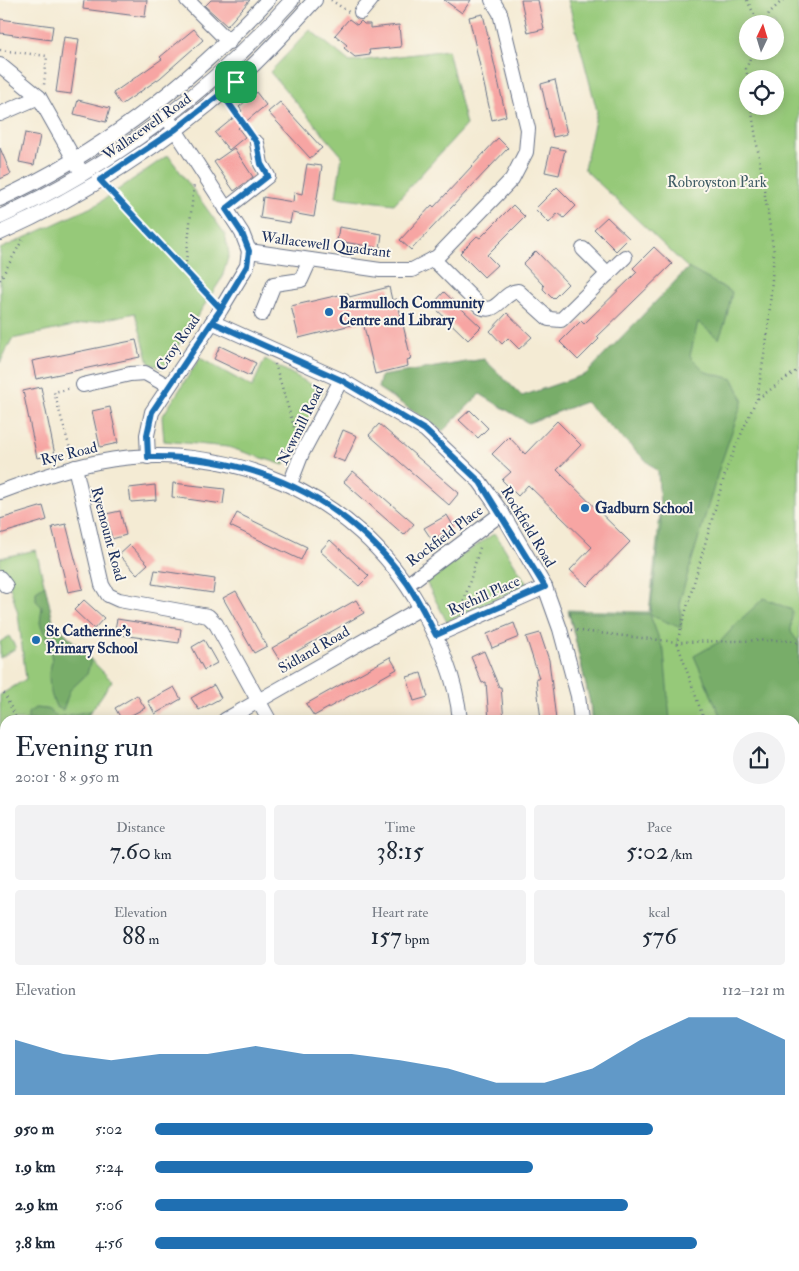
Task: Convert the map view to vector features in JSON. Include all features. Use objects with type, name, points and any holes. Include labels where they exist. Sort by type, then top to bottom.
[{"type":"street","points":[[187,0],[228,42]]},
{"type":"street","name":"Wallacewell Road","points":[[0,199],[74,160],[156,104],[228,42],[268,0]]},
{"type":"street","name":"Wallacewell Road","points":[[0,217],[91,180],[246,49],[292,0]]},
{"type":"street","name":"Wallacewell Road","points":[[0,234],[35,218],[91,180],[176,129],[236,82],[314,0]]},
{"type":"street","points":[[361,12],[371,0]]},
{"type":"street","name":"Wallacewell Quadrant","points":[[167,117],[242,233],[249,251],[380,270],[412,270],[433,259],[512,179],[526,152],[528,129],[500,13],[492,0]]},
{"type":"street","points":[[0,65],[39,97],[74,160],[91,180]]},
{"type":"street","points":[[0,114],[39,97]]},
{"type":"street","points":[[226,209],[274,177],[261,164],[257,143]]},
{"type":"street","points":[[583,249],[608,274]]},
{"type":"street","name":"Croy Road","points":[[148,457],[147,435],[152,412],[221,309],[247,266],[249,251]]},
{"type":"street","points":[[433,259],[481,308],[486,310],[493,308],[512,292],[518,291],[549,319],[555,321],[561,320],[625,256]]},
{"type":"street","points":[[262,314],[274,284],[301,280],[310,260]]},
{"type":"street","name":"Rockfield Road","points":[[212,322],[341,380],[425,430],[480,482],[502,513],[545,587],[560,629],[578,696],[580,715]]},
{"type":"street","points":[[83,385],[130,374],[145,373],[168,386]]},
{"type":"street","name":"Newmill Road","points":[[290,484],[302,453],[341,380]]},
{"type":"street","name":"Rye Road","points":[[0,492],[75,467],[100,462],[148,457],[180,457],[220,462],[261,472],[290,484],[326,504],[358,530],[384,554],[408,584],[436,635],[451,673],[459,715]]},
{"type":"street","name":"Ryemount Road","points":[[75,467],[102,585],[108,595],[119,600],[208,616],[216,624],[266,715]]},
{"type":"street","name":"Rockfield Place","points":[[408,584],[502,513]]},
{"type":"street","name":"Ryehill Place","points":[[436,635],[545,587]]},
{"type":"street","name":"Sidland Road","points":[[234,715],[421,608]]},
{"type":"path","points":[[331,0],[350,12],[361,12]]},
{"type":"path","points":[[747,0],[754,15]]},
{"type":"path","points":[[768,15],[783,0]]},
{"type":"path","points":[[0,50],[47,56],[44,90],[39,97]]},
{"type":"path","points":[[228,102],[257,143]]},
{"type":"path","points":[[702,715],[677,642],[727,467],[756,400],[768,331],[774,254],[752,115]]},
{"type":"path","points":[[185,272],[196,164]]},
{"type":"path","points":[[91,180],[221,309]]},
{"type":"path","points":[[0,280],[35,218]]},
{"type":"path","points":[[271,350],[302,453]]},
{"type":"path","points":[[756,400],[799,369]]},
{"type":"path","points":[[75,467],[54,392],[83,385]]},
{"type":"path","points":[[456,626],[487,525]]},
{"type":"path","points":[[560,629],[677,642],[783,640],[799,643]]},
{"type":"path","points":[[4,693],[15,715]]},
{"type":"green space","name":"Robroyston Park","points":[[568,0],[799,0],[799,715],[591,715],[590,701],[568,610],[649,612],[688,268],[584,169],[597,111]]},
{"type":"green space","points":[[310,30],[350,62],[448,50],[466,125],[394,204],[336,197],[342,156],[270,72]]},
{"type":"green space","points":[[168,155],[225,234],[229,254],[222,278],[163,369],[149,363],[135,313],[12,339],[0,363],[0,249],[96,205]]},
{"type":"green space","points":[[688,268],[732,292],[726,320],[719,339],[698,322],[690,356],[706,372],[733,379],[743,400],[720,466],[680,600],[681,628],[650,615],[664,652],[670,715],[593,715],[569,612],[650,614],[661,525],[658,472],[585,402],[528,423],[480,394],[443,431],[378,388],[381,376],[484,359],[522,396],[586,374]]},
{"type":"green space","points":[[200,358],[252,387],[265,359],[323,391],[284,465],[228,447],[164,441],[162,417]]},
{"type":"green space","points":[[495,533],[527,584],[447,622],[425,580]]},
{"type":"green space","name":"St Catherine's Primary School","points":[[36,550],[53,621],[112,681],[88,715],[0,715],[0,695],[26,679],[18,614],[9,583],[0,568],[0,558]]},
{"type":"green space","points":[[45,585],[53,621],[91,660],[87,674],[70,690],[63,710],[56,707],[50,691],[49,675],[52,661],[50,648],[40,623],[42,607],[36,601],[36,591]]},
{"type":"green space","points":[[764,598],[792,610],[791,632],[799,643],[799,715],[720,715],[694,656],[721,641]]},
{"type":"green space","points":[[9,636],[16,648],[0,658],[0,642]]},
{"type":"green space","points":[[35,708],[47,709],[55,715],[28,715]]},
{"type":"green space","points":[[91,711],[88,715],[69,715]]},
{"type":"building","points":[[84,0],[147,0],[145,17],[83,9]]},
{"type":"building","points":[[211,0],[250,0],[227,26],[205,6]]},
{"type":"building","points":[[444,0],[471,0],[462,13]]},
{"type":"building","points":[[521,0],[538,0],[544,29],[528,33]]},
{"type":"building","points":[[483,14],[506,116],[492,120],[469,17]]},
{"type":"building","points":[[0,19],[53,26],[51,40],[0,33]]},
{"type":"building","points":[[349,19],[357,25],[361,21],[364,24],[370,24],[370,28],[399,25],[401,47],[369,50],[370,55],[355,57],[344,48],[347,45],[335,35]]},
{"type":"building","points":[[194,29],[203,40],[160,78],[121,105],[113,93],[162,59],[160,57]]},
{"type":"building","points":[[64,37],[79,39],[71,94],[56,92]]},
{"type":"building","points":[[555,80],[567,134],[553,137],[541,84]]},
{"type":"building","points":[[256,92],[266,105],[238,128],[245,137],[229,150],[215,133],[242,111],[239,107]]},
{"type":"building","points":[[78,100],[110,108],[106,122],[74,114]]},
{"type":"building","points":[[280,102],[322,148],[310,158],[268,112]]},
{"type":"building","points":[[25,133],[40,136],[34,165],[19,162]]},
{"type":"building","points":[[498,138],[508,148],[411,250],[400,240],[432,205],[434,207]]},
{"type":"building","points":[[551,147],[565,150],[559,175],[545,172]]},
{"type":"building","points":[[0,148],[11,174],[0,179]]},
{"type":"building","points":[[234,148],[253,177],[234,191],[214,162]]},
{"type":"building","points":[[307,164],[322,166],[314,217],[292,213],[290,223],[260,218],[263,197],[293,202],[294,192],[302,194]]},
{"type":"building","points":[[557,187],[576,206],[564,218],[558,213],[549,223],[535,209]]},
{"type":"building","points":[[513,205],[525,217],[487,255],[497,265],[484,277],[460,253],[477,236],[480,238]]},
{"type":"building","points":[[607,217],[629,238],[616,251],[594,229]]},
{"type":"building","points":[[339,227],[382,234],[380,248],[337,241]]},
{"type":"building","points":[[654,247],[672,264],[597,337],[599,339],[578,360],[560,342],[581,321],[584,324],[637,272],[633,268]]},
{"type":"building","points":[[536,251],[568,284],[553,299],[543,289],[544,286],[523,264]]},
{"type":"building","name":"Barmulloch Community Centre and Library","points":[[389,287],[392,300],[397,299],[411,359],[407,360],[408,366],[375,374],[363,322],[299,338],[291,306],[348,293],[349,297]]},
{"type":"building","points":[[444,292],[481,327],[468,340],[432,305]]},
{"type":"building","points":[[507,313],[532,337],[519,349],[508,338],[502,344],[490,331]]},
{"type":"building","points":[[136,340],[140,357],[36,379],[32,361]]},
{"type":"building","points":[[220,346],[256,363],[250,376],[214,359]]},
{"type":"building","points":[[41,387],[55,455],[37,458],[23,391]]},
{"type":"building","points":[[110,407],[118,443],[100,447],[92,411]]},
{"type":"building","points":[[470,410],[488,428],[478,438],[459,420]]},
{"type":"building","points":[[557,421],[581,445],[557,470],[630,542],[587,586],[570,570],[592,547],[528,485],[518,496],[502,480],[511,472],[492,454],[509,437],[525,454]]},
{"type":"building","points":[[379,424],[459,493],[449,505],[369,435]]},
{"type":"building","points":[[343,430],[357,436],[345,462],[332,457]]},
{"type":"building","points":[[353,471],[414,524],[404,535],[344,482]]},
{"type":"building","points":[[173,483],[225,489],[223,504],[172,497]]},
{"type":"building","points":[[155,485],[156,500],[131,502],[129,488]]},
{"type":"building","points":[[43,506],[47,520],[0,534],[0,519]]},
{"type":"building","points":[[120,511],[126,535],[112,539],[106,514]]},
{"type":"building","points":[[237,513],[307,547],[301,560],[230,526]]},
{"type":"building","points":[[447,515],[454,527],[432,540],[424,528]]},
{"type":"building","points":[[66,524],[83,589],[68,592],[52,527]]},
{"type":"building","points":[[330,540],[369,576],[359,586],[320,551]]},
{"type":"building","points":[[130,545],[148,564],[137,574],[119,555]]},
{"type":"building","points":[[155,570],[215,579],[213,593],[152,584]]},
{"type":"building","points":[[236,591],[267,646],[254,653],[223,598]]},
{"type":"building","points":[[84,600],[104,618],[94,629],[74,610]]},
{"type":"building","points":[[356,600],[364,613],[280,661],[272,648]]},
{"type":"building","points":[[117,619],[181,629],[179,643],[114,634]]},
{"type":"building","points":[[514,623],[519,637],[492,648],[487,634]]},
{"type":"building","points":[[540,633],[549,660],[555,715],[540,715],[536,678],[539,678],[526,637]]},
{"type":"building","points":[[204,640],[217,663],[204,670],[192,647]]},
{"type":"building","points":[[484,651],[499,687],[501,687],[504,715],[489,715],[486,682],[482,683],[471,657]]},
{"type":"building","points":[[390,657],[397,669],[316,715],[313,715],[306,704]]},
{"type":"building","points":[[421,673],[428,697],[414,701],[407,677]]},
{"type":"building","points":[[214,685],[221,698],[199,710],[191,698]]},
{"type":"building","points":[[174,687],[181,699],[155,714],[148,701]]},
{"type":"building","points":[[137,695],[145,708],[132,715],[119,715],[115,708]]},
{"type":"place","name":"Barmulloch Community Centre and Library","points":[[329,312]]},
{"type":"place","name":"Gadburn School","points":[[585,508]]},
{"type":"place","name":"St Catherine's Primary School","points":[[36,640]]},
{"type":"route","points":[[236,82],[176,129],[100,180],[221,309],[212,322],[285,356],[341,380],[425,430],[480,482],[502,513],[545,587],[436,635],[408,584],[384,554],[326,504],[290,484],[261,472],[239,466],[180,457],[148,457],[147,435],[152,412],[168,386],[221,309],[247,266],[249,251],[242,233],[226,209],[268,176],[261,164],[257,143],[228,102],[242,89],[236,82]]}]
